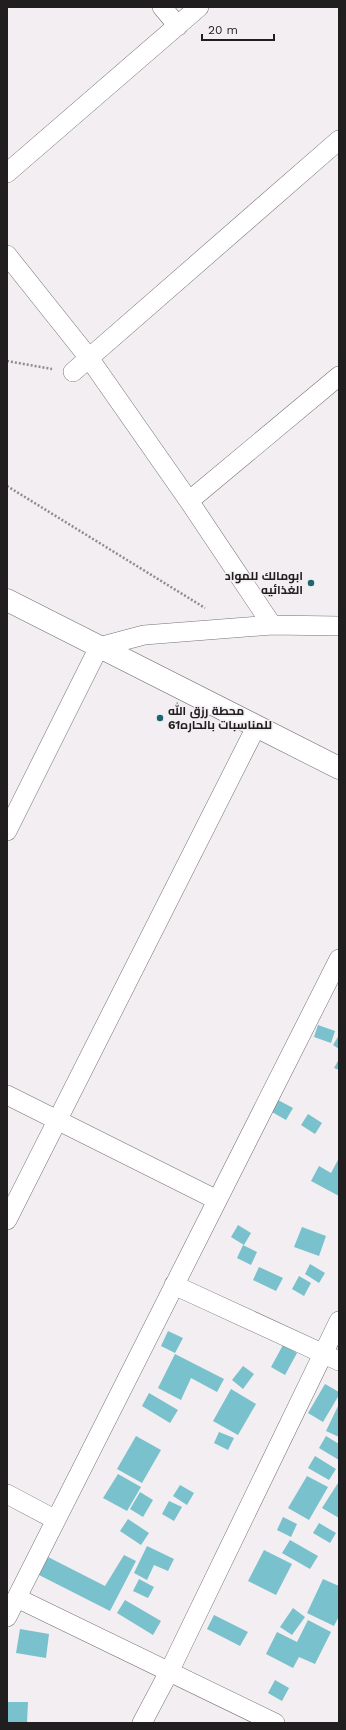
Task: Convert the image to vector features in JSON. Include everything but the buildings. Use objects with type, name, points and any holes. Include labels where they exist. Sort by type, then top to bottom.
[{"type":"main road","points":[[7,600],[339,768]]},
{"type":"street","points":[[162,7],[178,26]]},
{"type":"street","points":[[7,173],[199,7]]},
{"type":"street","points":[[73,372],[339,140]]},
{"type":"street","points":[[7,255],[89,358],[189,501],[272,625]]},
{"type":"street","points":[[189,501],[339,376]]},
{"type":"street","points":[[7,831],[99,647],[144,635],[272,625],[339,626]]},
{"type":"street","points":[[7,1220],[256,726]]},
{"type":"street","points":[[7,1617],[339,959]]},
{"type":"street","points":[[7,1095],[217,1200]]},
{"type":"street","points":[[174,1285],[331,1357]]},
{"type":"street","points":[[142,1723],[331,1357],[339,1320]]},
{"type":"street","points":[[7,1494],[56,1520]]},
{"type":"street","points":[[17,1598],[275,1723]]},
{"type":"path","points":[[7,361],[73,372]]},
{"type":"path","points":[[7,486],[237,628]]},
{"type":"place","name":"ابومالك للمواد الغذائيه","points":[[311,583]]},
{"type":"place","name":"محطة رزق الله للمناسبات بالحاره61","points":[[160,718]]}]
